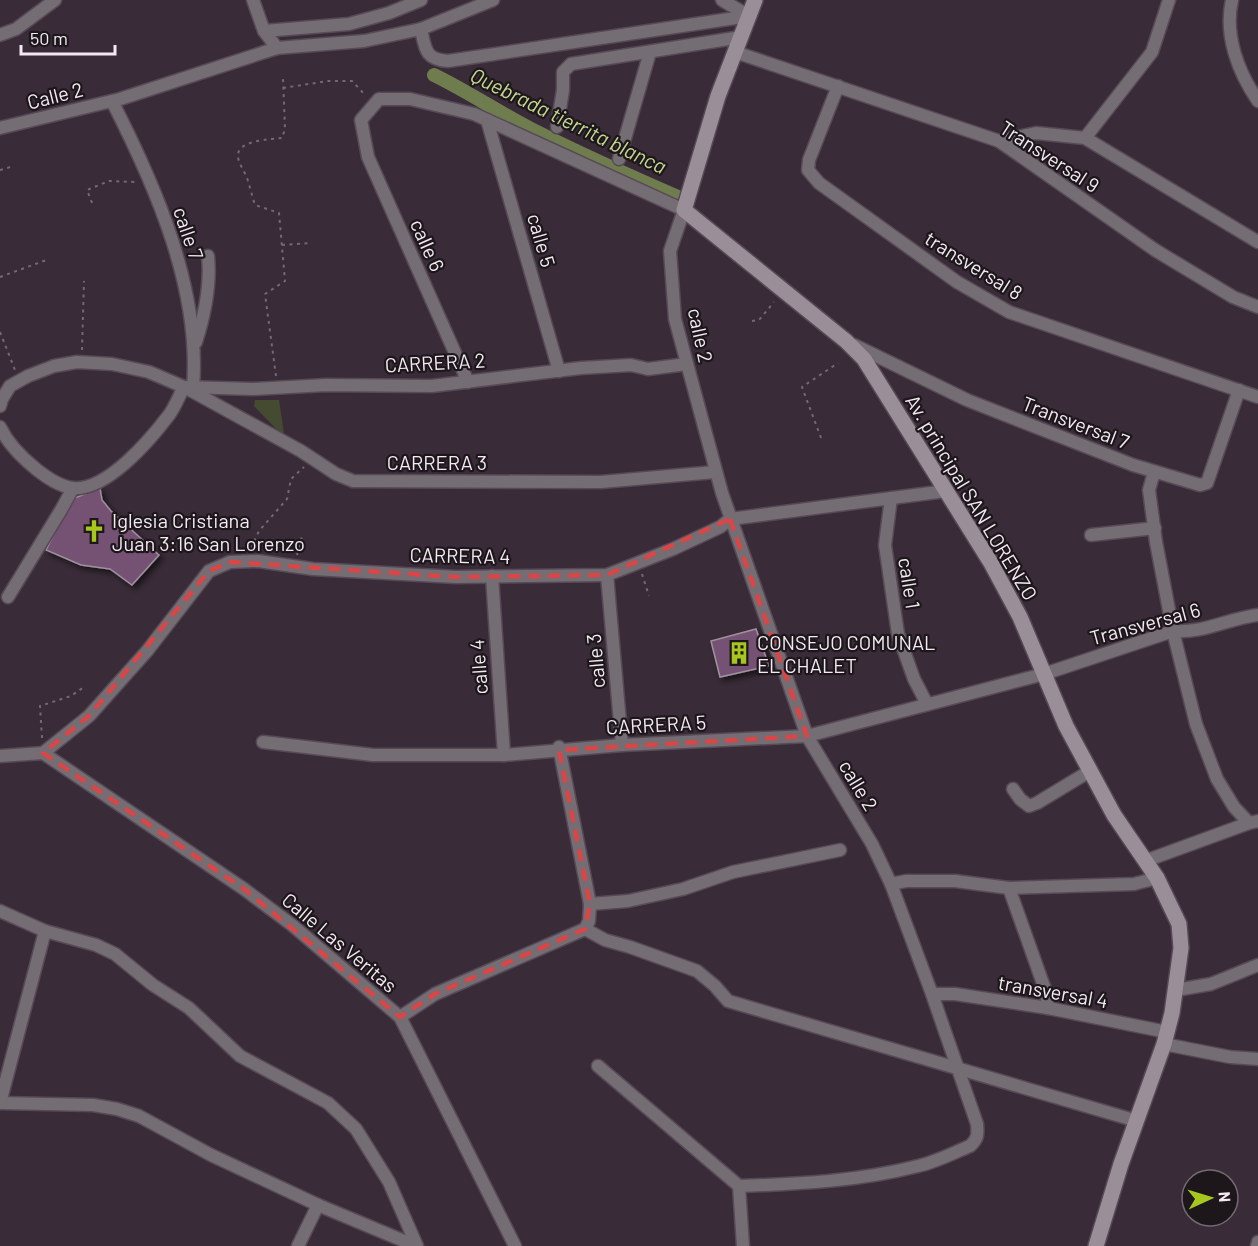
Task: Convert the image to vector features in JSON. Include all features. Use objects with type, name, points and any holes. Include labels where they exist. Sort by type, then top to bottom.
[{"type":"main road","points":[[684,210],[718,96],[755,0]]},
{"type":"main road","name":"Av. principal SAN LORENZO","points":[[684,210],[846,341],[864,359],[991,562],[1020,616],[1066,726],[1114,815],[1157,878],[1179,924],[1181,948],[1176,990],[1165,1038],[1096,1246]]},
{"type":"street","points":[[0,35],[16,29],[55,0]]},
{"type":"street","points":[[253,0],[264,31],[277,48]]},
{"type":"street","points":[[264,31],[349,24],[389,13],[421,0]]},
{"type":"street","name":"Calle 2","points":[[0,128],[116,100],[277,48],[364,41],[421,28],[493,0]]},
{"type":"street","points":[[722,0],[749,16]]},
{"type":"street","points":[[1085,138],[1152,52],[1169,0]]},
{"type":"street","points":[[1232,0],[1230,23],[1237,61],[1249,88],[1258,101]]},
{"type":"street","points":[[421,28],[426,51],[432,58],[448,61],[749,16]]},
{"type":"street","points":[[557,127],[563,90],[563,72],[571,64],[650,52],[738,44]]},
{"type":"street","name":"Transversal 9","points":[[738,44],[838,86],[999,141],[1155,250],[1233,297],[1258,307]]},
{"type":"street","points":[[619,159],[650,52]]},
{"type":"street","name":"transversal 8","points":[[838,86],[809,160],[808,170],[819,183],[957,282],[1009,312],[1258,397]]},
{"type":"street","points":[[376,103],[379,99],[410,99],[474,114],[684,210]]},
{"type":"street","name":"calle 7","points":[[116,100],[144,164],[183,273],[194,346],[188,387]]},
{"type":"street","name":"calle 6","points":[[376,103],[362,120],[368,157],[468,382]]},
{"type":"street","name":"calle 5","points":[[487,120],[559,371]]},
{"type":"street","points":[[999,141],[1036,133],[1085,138],[1258,242]]},
{"type":"street","name":"calle 2","points":[[684,210],[670,251],[675,319],[715,472],[807,736],[872,844],[891,884],[932,994],[978,1134],[976,1141],[970,1146],[920,1166],[865,1177],[739,1186]]},
{"type":"street","points":[[194,346],[208,291],[208,256]]},
{"type":"street","name":"Transversal 7","points":[[846,341],[967,400],[1122,461],[1200,485],[1208,483],[1239,390]]},
{"type":"street","name":"CARRERA 2","points":[[0,406],[10,386],[54,366],[82,362],[112,364],[139,370],[188,387],[278,388],[326,385],[432,386],[631,364],[648,369],[687,364]]},
{"type":"street","points":[[0,427],[11,445],[25,460],[55,482],[73,488],[99,481],[121,468],[170,414],[188,387]]},
{"type":"street","name":"CARRERA 3","points":[[188,387],[301,451],[336,474],[353,481],[601,482],[715,472]]},
{"type":"street","points":[[1154,472],[1149,490],[1155,528],[1173,631],[1196,724],[1217,779],[1234,807],[1254,822]]},
{"type":"street","points":[[8,597],[62,510],[73,488]]},
{"type":"street","name":"CARRERA 4","points":[[43,753],[89,716],[147,651],[209,571],[230,562],[258,561],[313,569],[456,577],[607,574],[720,527],[730,519],[946,491]]},
{"type":"street","name":"calle 1","points":[[891,498],[885,545],[898,634],[914,679],[927,705]]},
{"type":"street","points":[[1091,535],[1155,528]]},
{"type":"street","name":"calle 3","points":[[607,574],[622,745]]},
{"type":"street","name":"calle 4","points":[[492,576],[504,755]]},
{"type":"street","name":"Transversal 6","points":[[1044,674],[1173,631],[1186,633],[1244,616],[1258,615]]},
{"type":"street","name":"CARRERA 5","points":[[263,742],[373,754],[504,755],[622,745],[807,736],[1044,674]]},
{"type":"street","points":[[400,1017],[435,994],[585,929],[589,921],[590,904],[559,747]]},
{"type":"street","points":[[0,756],[43,753]]},
{"type":"street","name":"Calle Las Veritas","points":[[43,753],[244,889],[301,932],[400,1017],[515,1246]]},
{"type":"street","points":[[1013,789],[1029,806],[1038,803],[1090,771]]},
{"type":"street","points":[[1145,861],[1254,822]]},
{"type":"street","points":[[590,904],[628,901],[683,889],[733,872],[840,850]]},
{"type":"street","points":[[891,884],[906,881],[955,881],[1009,888],[1134,884],[1157,878]]},
{"type":"street","points":[[1009,888],[1046,992],[1048,1008]]},
{"type":"street","points":[[0,911],[45,931],[96,945],[115,954],[153,985],[189,1008],[240,1056],[328,1103],[356,1129],[389,1182],[416,1246]]},
{"type":"street","points":[[585,929],[605,940],[697,971],[728,1001],[1137,1121]]},
{"type":"street","points":[[45,931],[0,1103],[93,1105],[139,1116],[211,1155],[318,1205],[416,1246]]},
{"type":"street","points":[[1176,990],[1211,984],[1258,965]]},
{"type":"street","name":"transversal 4","points":[[932,994],[955,994],[1048,1008],[1230,1057],[1258,1059]]},
{"type":"street","points":[[598,1066],[739,1186],[743,1246]]},
{"type":"street","points":[[298,1246],[318,1205]]},
{"type":"path","points":[[278,388],[265,294],[285,280],[279,213],[255,205],[238,157],[239,151],[245,145],[260,140],[282,138],[285,129],[283,78]]},
{"type":"path","points":[[283,88],[328,81],[352,81],[367,98],[376,103]]},
{"type":"path","points":[[0,170],[14,166]]},
{"type":"path","points":[[92,203],[87,190],[109,181],[151,184]]},
{"type":"path","points":[[282,245],[312,243]]},
{"type":"path","points":[[0,278],[49,259]]},
{"type":"path","points":[[82,362],[84,281]]},
{"type":"path","points":[[752,321],[759,320],[784,290]]},
{"type":"path","points":[[0,332],[20,381]]},
{"type":"path","points":[[821,438],[802,387],[838,363]]},
{"type":"path","points":[[244,561],[259,531],[287,499],[291,479],[312,459]]},
{"type":"path","points":[[293,566],[302,536]]},
{"type":"path","points":[[638,563],[649,596]]},
{"type":"path","points":[[43,753],[40,706],[71,696],[84,687]]},
{"type":"highlighted area","points":[[730,519],[807,736],[559,750],[590,904],[585,929],[435,994],[400,1017],[244,889],[43,753],[89,716],[209,571],[230,562],[456,577],[607,575]]},
{"type":"green space","points":[[255,400],[279,400],[283,436],[254,406]]},
{"type":"building","name":"Iglesia Cristiana Juan 3:16 San Lorenzo","points":[[100,488],[102,500],[111,511],[159,555],[132,585],[110,569],[81,565],[46,550],[72,499]]},
{"type":"building","name":"CONSEJO COMUNAL EL CHALET","points":[[756,629],[769,666],[720,677],[711,641]]},
{"type":"waterway","name":"Quebrada tierrita blanca","points":[[434,75],[550,139],[687,201]]},
{"type":"place","name":"Iglesia Cristiana Juan 3:16 San Lorenzo","points":[[94,531]]},
{"type":"place","name":"CONSEJO COMUNAL EL CHALET","points":[[739,653]]}]
